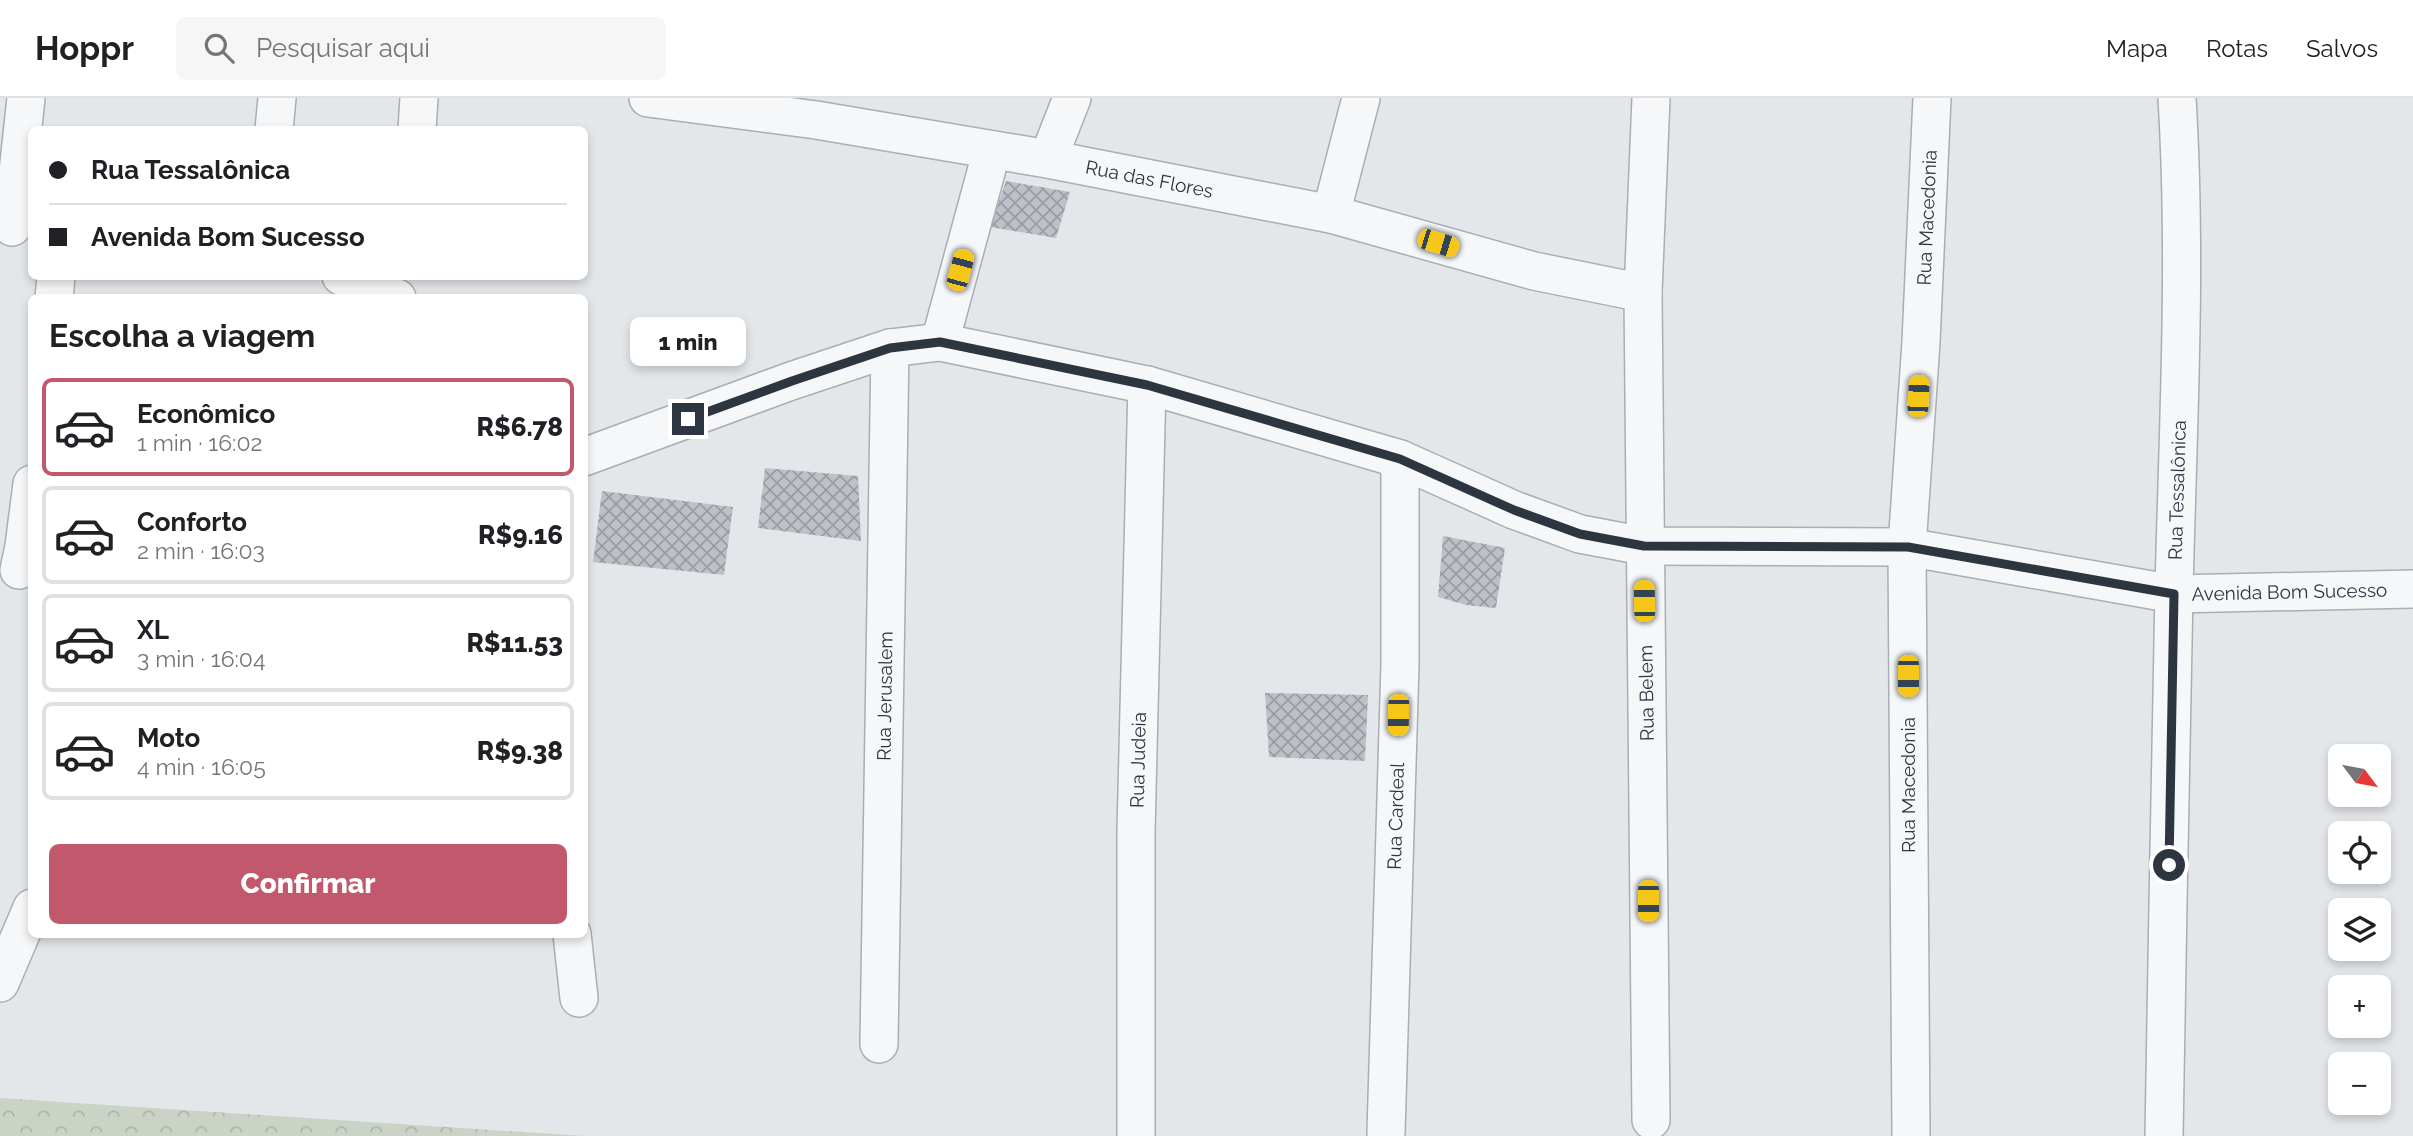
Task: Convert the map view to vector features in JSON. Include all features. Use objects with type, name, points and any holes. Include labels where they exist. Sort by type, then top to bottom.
[{"type":"street","points":[[274,126],[276,98]]},
{"type":"street","points":[[417,126],[419,98]]},
{"type":"street","name":"Rua das Flores","points":[[648,98],[819,109],[992,150],[1331,214],[1534,271],[1643,293]]},
{"type":"street","points":[[1048,159],[1072,98]]},
{"type":"street","points":[[1331,214],[1361,98]]},
{"type":"street","name":"Rua Belem","points":[[1651,98],[1643,293],[1651,1120]]},
{"type":"street","name":"Rua Macedonia","points":[[1911,1136],[1908,547],[1932,98]]},
{"type":"street","name":"Rua Tessalônica","points":[[2165,1136],[2174,594],[2183,279],[2177,98]]},
{"type":"street","points":[[15,228],[16,109]]},
{"type":"street","points":[[940,342],[992,150]]},
{"type":"street","points":[[351,280],[387,294]]},
{"type":"street","name":"Avenida Bom Sucesso","points":[[588,456],[890,348],[940,342],[1147,385],[1400,459],[1514,510],[1580,534],[1644,546],[1908,547],[2174,594],[2413,589]]},
{"type":"street","name":"Rua Jerusalem","points":[[879,1044],[890,348]]},
{"type":"street","name":"Rua Judeia","points":[[1136,1136],[1136,818],[1147,385]]},
{"type":"street","name":"Rua Cardeal","points":[[1386,1133],[1400,664],[1400,459]]},
{"type":"street","points":[[21,559],[28,511]]},
{"type":"street","points":[[0,983],[28,917]]},
{"type":"street","points":[[572,938],[579,998]]},
{"type":"green space","points":[[0,1098],[585,1136],[0,1136]]},
{"type":"building","points":[[1006,181],[1070,192],[1056,238],[990,227]]},
{"type":"building","points":[[765,468],[858,476],[861,541],[758,528]]},
{"type":"building","points":[[602,491],[733,507],[724,575],[593,562]]},
{"type":"building","points":[[1443,536],[1505,548],[1496,608],[1466,605],[1438,597]]},
{"type":"building","points":[[1265,693],[1368,695],[1365,761],[1269,757]]},
{"type":"route","points":[[688,419],[890,348],[940,342],[1147,385],[1400,459],[1514,510],[1580,534],[1644,546],[1908,547],[2174,594],[2169,865]]}]
